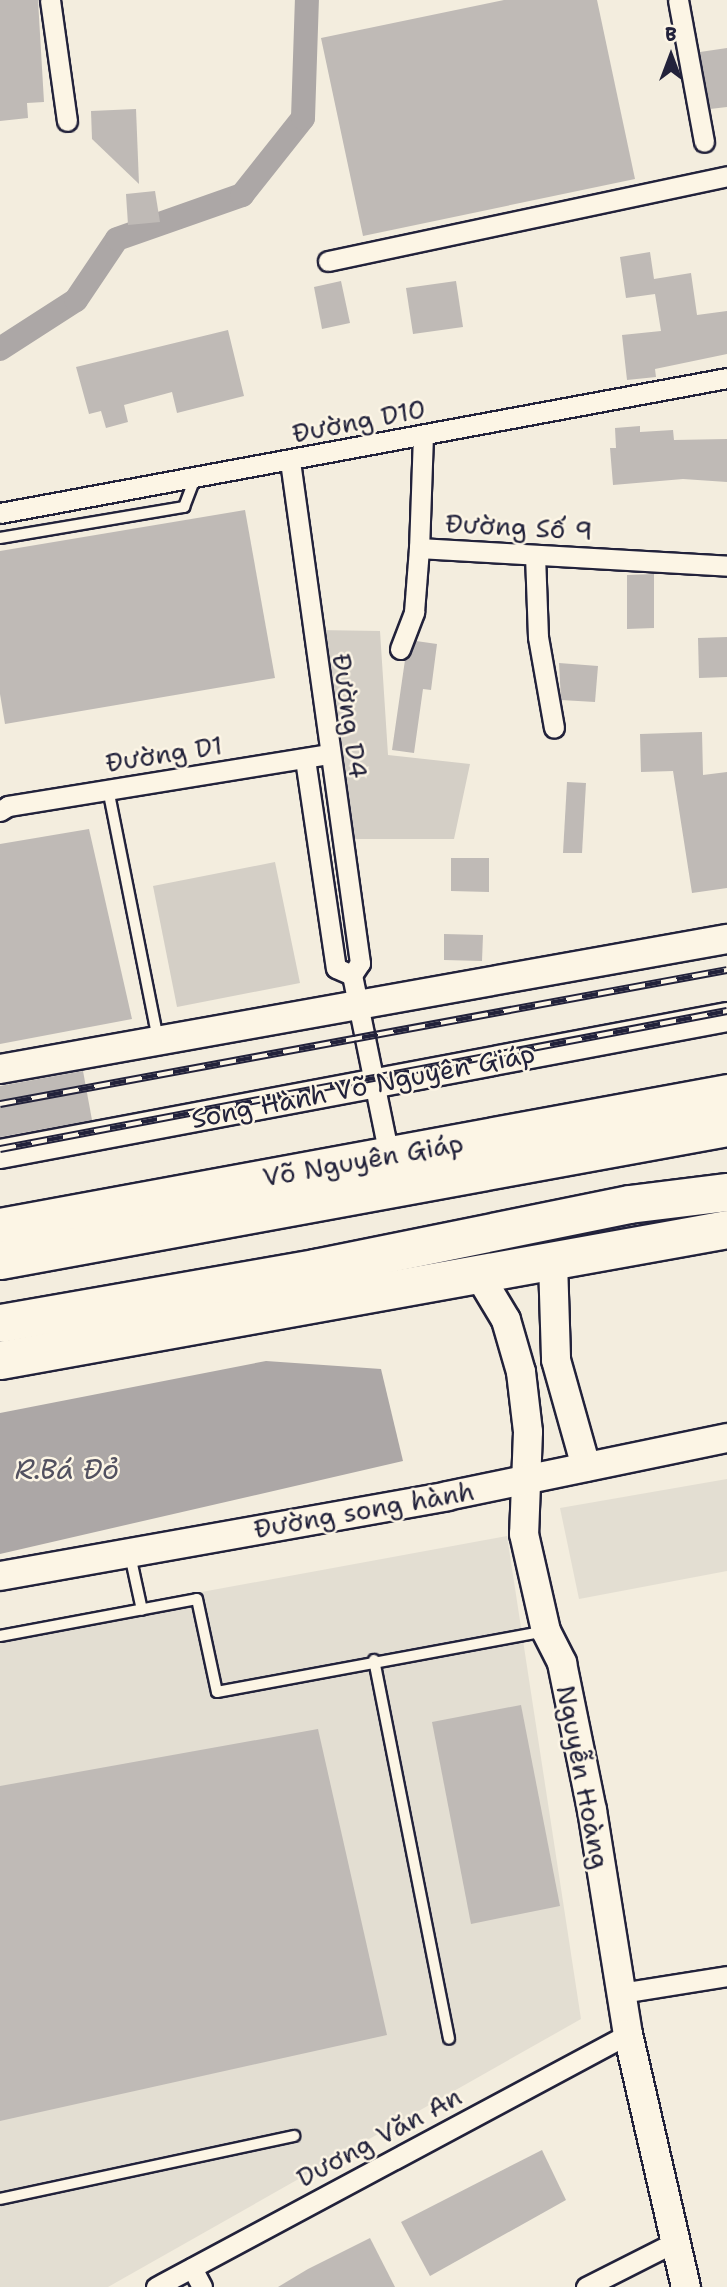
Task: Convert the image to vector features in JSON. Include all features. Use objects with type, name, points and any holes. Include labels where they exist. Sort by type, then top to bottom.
[{"type":"highway","name":"Võ Nguyên Giáp","points":[[0,1227],[727,1093]]},
{"type":"highway","name":"Võ Nguyên Giáp","points":[[0,1260],[727,1127]]},
{"type":"highway","points":[[0,1323],[328,1265],[629,1204],[727,1192]]},
{"type":"highway","points":[[0,1360],[727,1229]]},
{"type":"main road","points":[[0,1069],[727,939]]},
{"type":"main road","name":"Song Hành Võ Nguyên Giáp","points":[[0,1154],[727,1017]]},
{"type":"main road","points":[[552,1262],[556,1360],[586,1467]]},
{"type":"main road","name":"Nguyễn Hoàng","points":[[480,1275],[506,1320],[521,1372],[527,1416],[524,1534],[547,1631],[562,1663],[628,2034],[686,2287]]},
{"type":"main road","name":"Đường song hành","points":[[0,1576],[526,1480],[727,1438]]},
{"type":"street","points":[[50,0],[67,121]]},
{"type":"street","points":[[678,0],[704,142]]},
{"type":"street","points":[[328,261],[727,176]]},
{"type":"street","name":"Đường D10","points":[[0,513],[727,378]]},
{"type":"street","name":"Đường Số 9","points":[[423,435],[419,548],[727,566]]},
{"type":"street","name":"Đường D4","points":[[289,461],[328,754],[360,963],[352,975],[389,1155]]},
{"type":"street","points":[[400,649],[414,612],[419,548]]},
{"type":"street","points":[[536,555],[538,637],[554,727]]},
{"type":"street","name":"Đường D1","points":[[3,806],[328,754]]},
{"type":"street","name":"Đường D4","points":[[305,759],[336,968],[352,975]]},
{"type":"street","points":[[327,905],[351,902]]},
{"type":"street","points":[[621,1993],[727,1976]]},
{"type":"street","name":"Dương Văn An","points":[[156,2287],[628,2034]]},
{"type":"street","points":[[586,2287],[677,2241]]},
{"type":"street","points":[[191,2268],[202,2287]]},
{"type":"lane","points":[[0,538],[184,507],[195,478]]},
{"type":"lane","points":[[108,789],[159,1041]]},
{"type":"lane","points":[[130,1551],[142,1610]]},
{"type":"lane","points":[[0,1636],[197,1600],[217,1692],[373,1660],[547,1631]]},
{"type":"lane","points":[[373,1660],[449,2039]]},
{"type":"lane","points":[[0,2199],[294,2136]]},
{"type":"shaded area","points":[[316,630],[380,631],[388,755],[470,764],[454,839],[347,839]]},
{"type":"shaded area","points":[[275,862],[300,983],[177,1007],[153,886]]},
{"type":"shaded area","points":[[727,1479],[727,1571],[579,1599],[560,1508]]},
{"type":"shaded area","points":[[507,1536],[581,2019],[108,2287],[0,2287],[0,1629]]},
{"type":"water","name":"R.Bá Đỏ","points":[[266,1361],[381,1369],[403,1461],[0,1554],[0,1413]]},
{"type":"building","points":[[0,0],[38,0],[44,102],[27,103],[28,118],[0,121]]},
{"type":"building","points":[[504,0],[597,0],[635,179],[363,236],[321,38]]},
{"type":"building","points":[[727,48],[727,107],[710,109],[700,52]]},
{"type":"building","points":[[136,109],[139,184],[92,139],[91,111]]},
{"type":"building","points":[[155,191],[160,222],[128,225],[126,194]]},
{"type":"building","points":[[650,252],[654,279],[691,273],[697,315],[727,311],[727,354],[655,369],[656,377],[627,380],[622,335],[661,331],[655,294],[626,298],[620,257]]},
{"type":"building","points":[[341,281],[350,323],[322,329],[314,287]]},
{"type":"building","points":[[456,281],[463,327],[413,334],[406,288]]},
{"type":"building","points":[[228,330],[244,396],[177,413],[172,392],[124,405],[128,422],[106,428],[101,411],[89,414],[76,367]]},
{"type":"building","points":[[640,426],[640,432],[673,430],[674,440],[727,439],[727,482],[683,479],[613,485],[610,448],[616,448],[615,428]]},
{"type":"building","points":[[245,510],[275,678],[5,724],[0,694],[0,551]]},
{"type":"building","points":[[654,574],[654,628],[627,629],[627,575]]},
{"type":"building","points":[[727,637],[727,677],[699,678],[698,638]]},
{"type":"building","points":[[416,641],[437,644],[431,690],[423,689],[414,753],[392,750],[405,660]]},
{"type":"building","points":[[559,663],[598,666],[595,702],[561,700]]},
{"type":"building","points":[[702,732],[703,775],[727,772],[727,888],[692,893],[673,771],[641,772],[640,734]]},
{"type":"building","points":[[567,782],[586,783],[582,853],[563,853]]},
{"type":"building","points":[[89,829],[132,1019],[0,1044],[0,844]]},
{"type":"building","points":[[451,858],[489,858],[489,892],[451,891]]},
{"type":"building","points":[[444,934],[483,935],[482,961],[444,960]]},
{"type":"building","points":[[83,1071],[92,1120],[0,1137],[0,1086]]},
{"type":"building","points":[[521,1705],[560,1906],[471,1924],[432,1722]]},
{"type":"building","points":[[318,1729],[387,2035],[0,2121],[0,1786]]},
{"type":"building","points":[[542,2150],[566,2200],[430,2276],[401,2222]]},
{"type":"building","points":[[370,2238],[395,2287],[278,2287],[308,2269]]},
{"type":"waterway","points":[[0,349],[76,300],[117,239],[242,195],[303,118],[307,0]]},
{"type":"railway","points":[[0,1104],[727,970]]},
{"type":"railway","points":[[0,1149],[727,1011]]}]
